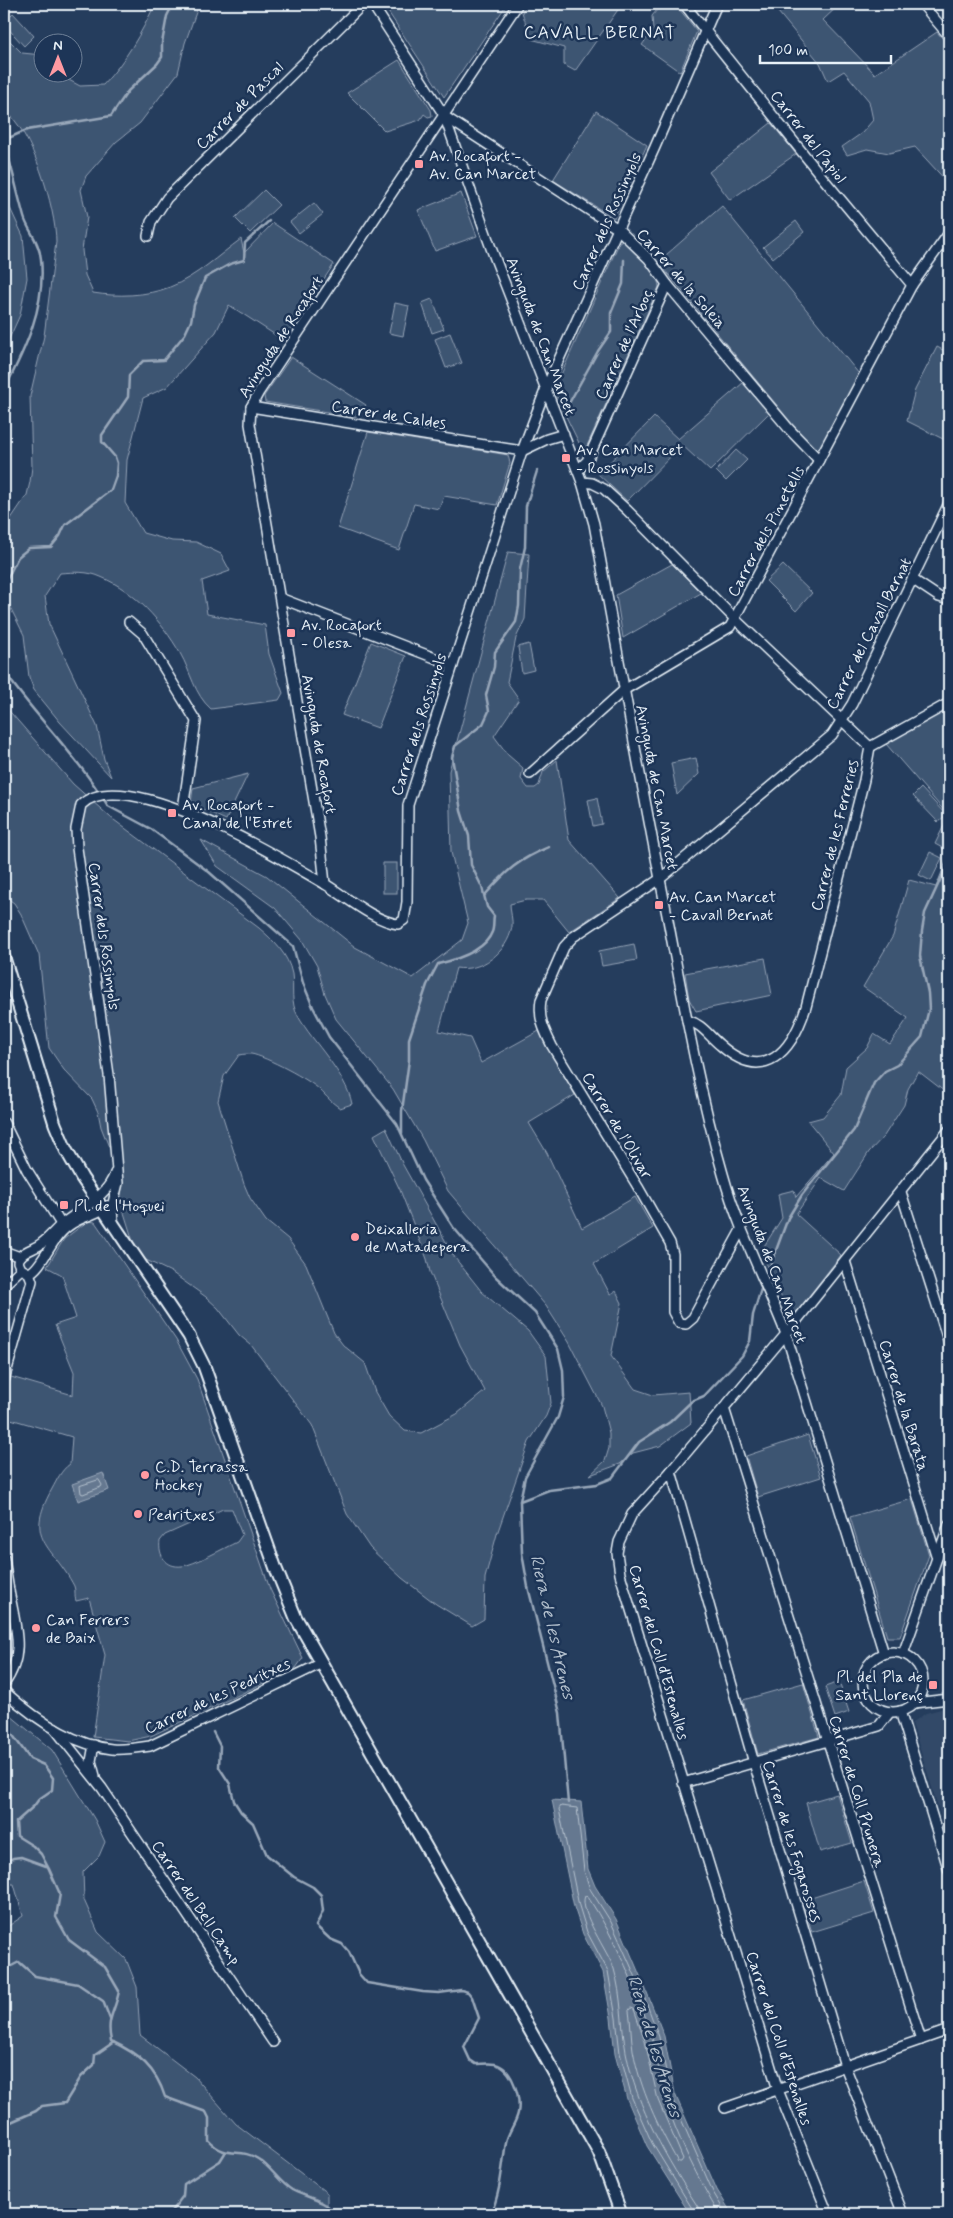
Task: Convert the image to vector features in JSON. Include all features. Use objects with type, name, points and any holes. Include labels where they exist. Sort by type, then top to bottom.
[{"type":"street","name":"Carrer de Pascal","points":[[148,236],[151,222],[167,198],[363,4]]},
{"type":"street","name":"Avinguda de Can Marcet","points":[[372,4],[444,115],[491,248],[582,482],[594,524],[687,1020],[714,1140],[741,1230],[770,1291],[786,1334],[884,1654]]},
{"type":"street","name":"Avinguda de Rocafort","points":[[325,884],[320,836],[250,424],[251,407],[259,392],[518,4]]},
{"type":"street","name":"Carrer del Papiol","points":[[684,4],[822,177],[912,285]]},
{"type":"street","name":"Carrer dels Rossinyols","points":[[114,1226],[111,1215],[118,1183],[117,1168],[103,1026],[77,848],[78,816],[81,805],[87,799],[100,794],[123,795],[183,809],[210,820],[325,884],[379,918],[398,924],[404,920],[408,805],[522,451],[546,388],[717,4]]},
{"type":"street","points":[[922,4],[949,36]]},
{"type":"street","name":"Carrer de la Soleia","points":[[444,115],[487,145],[618,229],[649,259],[789,429],[819,460]]},
{"type":"street","name":"Carrer dels Pinetells","points":[[530,774],[624,690],[715,638],[736,620],[912,285],[949,232]]},
{"type":"street","name":"Carrer de l'Arboç","points":[[578,470],[587,461],[668,284]]},
{"type":"street","name":"Carrer de Caldes","points":[[251,407],[522,451]]},
{"type":"street","points":[[522,451],[547,439],[564,434]]},
{"type":"street","name":"Carrer de les Ferreries","points":[[582,482],[592,483],[604,489],[627,510],[736,620],[870,747],[806,1007],[792,1041],[775,1058],[763,1062],[749,1061],[728,1052],[701,1026],[687,1020]]},
{"type":"street","name":"Carrer del Cavall Bernat","points":[[660,879],[832,735],[852,704],[949,503]]},
{"type":"street","points":[[912,580],[939,597],[949,600]]},
{"type":"street","points":[[280,598],[453,666]]},
{"type":"street","points":[[129,622],[143,634],[196,721],[183,809]]},
{"type":"street","points":[[870,747],[949,704]]},
{"type":"street","name":"Carrer de l'Olivar","points":[[660,879],[589,925],[568,942],[541,1000],[542,1024],[552,1046],[670,1243],[673,1254],[673,1312],[678,1323],[686,1324],[693,1318],[741,1230]]},
{"type":"street","points":[[4,958],[55,1124],[66,1150],[102,1210],[189,1336],[204,1366],[296,1618],[599,2152],[621,2214]]},
{"type":"street","points":[[4,1123],[27,1170],[63,1227]]},
{"type":"street","name":"Carrer del Coll d'Estenalles","points":[[828,2214],[778,2090],[620,1574],[618,1553],[622,1533],[632,1514],[786,1334],[949,1130]]},
{"type":"street","name":"Carrer dels Rossinyols","points":[[63,1227],[109,1186],[117,1168]]},
{"type":"street","points":[[85,1183],[100,1189],[109,1186]]},
{"type":"street","points":[[901,1192],[949,1343]]},
{"type":"street","points":[[4,1380],[32,1282],[18,1262],[24,1254],[44,1242],[63,1227],[102,1210],[110,1204],[115,1195]]},
{"type":"street","points":[[4,1285],[25,1271],[36,1270],[63,1227]]},
{"type":"street","points":[[4,1251],[36,1256],[39,1263]]},
{"type":"street","name":"Carrer de la Barata","points":[[845,1262],[937,1558]]},
{"type":"street","name":"Carrer de Coll Prunera","points":[[724,1408],[921,2040]]},
{"type":"street","name":"Carrer de les Fogarosses","points":[[671,1470],[754,1763],[845,2066],[903,2214]]},
{"type":"street","points":[[903,1654],[949,1524]]},
{"type":"street","points":[[4,1558],[18,1633],[18,1649],[14,1669],[4,1684]]},
{"type":"street","points":[[914,1703],[922,1689],[922,1674],[916,1664],[903,1654],[894,1652],[884,1654],[870,1663],[865,1670],[863,1689],[873,1705],[890,1712],[900,1711],[914,1703],[949,1699]]},
{"type":"street","name":"Carrer de les Pedritxes","points":[[4,1691],[34,1716],[55,1729],[94,1745],[125,1750],[150,1746],[322,1663]]},
{"type":"street","points":[[900,1711],[949,1871]]},
{"type":"street","points":[[683,1783],[879,1726],[890,1712]]},
{"type":"street","name":"Carrer de les Pedritxes","points":[[55,1729],[96,1779]]},
{"type":"street","points":[[94,1745],[91,1761],[96,1779]]},
{"type":"street","name":"Carrer del Bell Camp","points":[[96,1779],[273,2042]]},
{"type":"street","points":[[725,2108],[949,2030]]},
{"type":"shaded area","points":[[155,4],[199,4],[185,43],[178,73],[140,123],[116,142],[86,176],[81,190],[87,217],[82,250],[85,275],[93,293],[132,295],[170,287],[198,272],[241,239],[244,253],[273,223],[334,264],[283,340],[229,305],[216,332],[167,387],[143,398],[127,460],[125,503],[143,533],[172,541],[196,542],[221,554],[230,571],[202,581],[207,614],[265,625],[269,654],[283,693],[279,700],[211,709],[197,690],[184,660],[173,641],[156,619],[125,590],[101,577],[76,572],[60,573],[45,596],[49,624],[97,726],[104,759],[111,777],[60,722],[34,690],[29,677],[24,635],[9,605],[4,586],[4,529],[27,495],[30,482],[32,467],[30,396],[44,336],[56,242],[52,210],[33,151],[24,134],[4,110],[4,35],[22,53],[32,54],[32,82],[73,82],[80,86],[103,85],[119,66],[144,26]]},
{"type":"shaded area","points":[[383,4],[507,4],[444,97]]},
{"type":"shaded area","points":[[527,4],[622,4],[575,71],[564,65],[564,48],[531,39],[522,12]]},
{"type":"shaded area","points":[[662,4],[675,4],[697,31],[680,72],[642,45],[653,30],[652,16]]},
{"type":"shaded area","points":[[781,4],[840,4],[823,20],[875,74],[937,32],[949,46],[949,114],[945,117],[949,123],[949,184],[915,147],[889,153],[867,149],[847,155],[842,147],[862,133],[873,120],[869,101],[844,71],[828,81],[820,63],[778,12]]},
{"type":"shaded area","points":[[13,13],[32,34],[32,38],[24,46],[4,22]]},
{"type":"shaded area","points":[[399,60],[431,110],[432,116],[428,117],[424,114],[420,120],[385,131],[347,93]]},
{"type":"shaded area","points":[[596,111],[647,145],[614,218],[553,180]]},
{"type":"shaded area","points":[[771,123],[796,154],[730,200],[709,172]]},
{"type":"shaded area","points":[[264,190],[279,205],[250,233],[235,218]]},
{"type":"shaded area","points":[[461,193],[477,236],[435,251],[418,210]]},
{"type":"shaded area","points":[[4,195],[23,236],[27,278],[20,315],[9,339],[4,361]]},
{"type":"shaded area","points":[[314,203],[323,214],[299,233],[290,222]]},
{"type":"shaded area","points":[[722,206],[859,374],[821,447],[816,448],[809,444],[658,262]]},
{"type":"shaded area","points":[[796,221],[804,232],[773,258],[763,247]]},
{"type":"shaded area","points":[[620,241],[623,241],[650,268],[658,280],[659,287],[586,448],[582,449],[557,398],[556,386]]},
{"type":"shaded area","points":[[432,299],[444,329],[432,333],[422,303]]},
{"type":"shaded area","points":[[395,303],[409,306],[403,336],[389,333]]},
{"type":"shaded area","points":[[450,333],[462,363],[446,368],[435,339]]},
{"type":"shaded area","points":[[937,347],[949,353],[949,442],[907,421],[915,390]]},
{"type":"shaded area","points":[[291,357],[366,405],[358,417],[265,402],[264,396]]},
{"type":"shaded area","points":[[744,382],[769,413],[710,471],[682,445],[627,501],[598,474],[654,417],[678,439]]},
{"type":"shaded area","points":[[368,432],[508,455],[510,463],[497,505],[444,496],[439,509],[414,504],[399,550],[338,528]]},
{"type":"shaded area","points":[[736,450],[747,460],[726,481],[716,471]]},
{"type":"shaded area","points":[[508,552],[529,554],[525,619],[516,638],[507,682],[519,699],[494,736],[508,755],[523,768],[521,779],[528,788],[535,788],[539,785],[543,772],[557,760],[569,840],[620,898],[569,932],[543,900],[526,900],[510,904],[512,927],[505,945],[492,959],[483,964],[475,967],[456,968],[439,1031],[470,1038],[481,1063],[539,1031],[575,1095],[529,1123],[547,1153],[582,1228],[635,1197],[653,1228],[594,1264],[610,1294],[616,1291],[622,1303],[611,1356],[635,1389],[653,1395],[689,1392],[691,1423],[660,1446],[633,1453],[620,1464],[590,1475],[605,1461],[609,1448],[609,1433],[602,1406],[569,1342],[546,1306],[448,1191],[423,1140],[393,1089],[336,1019],[325,994],[317,966],[302,940],[275,908],[217,866],[201,840],[267,876],[355,947],[413,978],[462,940],[468,923],[451,852],[449,771]]},
{"type":"shaded area","points":[[672,564],[701,593],[623,638],[616,595]]},
{"type":"shaded area","points":[[783,565],[812,593],[796,611],[766,581]]},
{"type":"shaded area","points":[[371,642],[406,656],[378,728],[342,715]]},
{"type":"shaded area","points":[[529,644],[534,670],[522,673],[518,647]]},
{"type":"shaded area","points":[[4,705],[73,784],[110,817],[259,928],[284,954],[292,974],[293,1001],[296,1011],[304,1026],[343,1081],[349,1092],[352,1104],[340,1108],[307,1080],[251,1054],[239,1055],[224,1076],[218,1101],[250,1198],[266,1221],[288,1239],[306,1264],[334,1333],[343,1345],[365,1363],[375,1392],[389,1416],[405,1431],[421,1433],[457,1414],[485,1391],[460,1345],[430,1272],[427,1259],[400,1190],[374,1135],[386,1128],[403,1165],[455,1258],[482,1292],[528,1331],[546,1356],[551,1403],[546,1416],[529,1442],[497,1534],[485,1578],[484,1619],[472,1626],[436,1604],[402,1578],[370,1548],[347,1514],[312,1425],[251,1345],[239,1335],[218,1308],[206,1297],[171,1272],[146,1260],[136,1251],[121,1203],[121,1177],[101,1127],[98,1112],[92,1099],[64,1070],[49,1048],[39,955],[21,914],[14,903],[4,896]]},
{"type":"shaded area","points":[[949,709],[949,809],[947,814],[886,744],[918,724]]},
{"type":"shaded area","points":[[696,758],[699,774],[677,795],[671,763]]},
{"type":"shaded area","points":[[248,774],[226,820],[191,804],[193,788]]},
{"type":"shaded area","points":[[921,788],[946,815],[938,822],[913,796]]},
{"type":"shaded area","points":[[597,798],[602,824],[593,826],[588,800]]},
{"type":"shaded area","points":[[948,817],[949,848],[948,851],[935,844]]},
{"type":"shaded area","points":[[930,852],[942,858],[931,881],[919,875]]},
{"type":"shaded area","points":[[949,854],[949,1095],[918,1071],[908,1089],[904,1105],[884,1136],[869,1152],[844,1191],[821,1178],[796,1214],[841,1255],[791,1319],[761,1251],[782,1218],[778,1194],[794,1190],[796,1197],[834,1153],[808,1121],[823,1117],[841,1095],[846,1067],[867,1048],[874,1034],[890,1044],[908,1018],[863,987],[893,936],[909,880],[936,887]]},
{"type":"shaded area","points":[[383,863],[397,863],[397,893],[383,893]]},
{"type":"shaded area","points":[[634,944],[637,960],[602,966],[599,951]]},
{"type":"shaded area","points":[[765,958],[772,995],[696,1011],[689,999],[685,973]]},
{"type":"shaded area","name":"C.D. Terrassa Hockey","points":[[88,1221],[95,1222],[176,1340],[197,1379],[270,1589],[303,1658],[296,1668],[151,1736],[128,1741],[93,1737],[105,1655],[89,1598],[76,1601],[74,1586],[50,1551],[40,1531],[40,1520],[44,1506],[59,1475],[70,1464],[72,1437],[4,1417],[4,1401],[11,1377],[73,1395],[74,1372],[55,1325],[76,1318],[62,1275],[47,1267],[64,1239]],"holes":[[[223,1509],[232,1509],[242,1535],[237,1542],[187,1565],[176,1566],[164,1560],[160,1551],[160,1541],[165,1535]]]},
{"type":"shaded area","points":[[808,1435],[821,1477],[758,1497],[746,1456]]},
{"type":"shaded area","points":[[912,1499],[929,1555],[900,1637],[887,1637],[850,1517]]},
{"type":"shaded area","points":[[839,1682],[849,1712],[835,1717],[825,1687]]},
{"type":"shaded area","points":[[803,1683],[819,1737],[758,1754],[743,1700]]},
{"type":"shaded area","points":[[949,1707],[949,1842],[912,1723],[926,1713]]},
{"type":"shaded area","points":[[4,1710],[52,1750],[95,1820],[105,1842],[99,1856],[83,1872],[84,1900],[98,1932],[126,1959],[137,1987],[140,2035],[195,2077],[236,2124],[327,2193],[327,2214],[4,2214],[4,1927],[7,1927],[23,1916],[14,1884],[4,1884]]},
{"type":"shaded area","points":[[837,1794],[852,1843],[820,1852],[806,1803]]},
{"type":"shaded area","points":[[864,1881],[874,1913],[812,1932],[802,1901]]},
{"type":"water","points":[[103,1473],[109,1490],[78,1501],[72,1484]]},
{"type":"water","points":[[552,1800],[581,1802],[588,1869],[595,1886],[616,1919],[646,1990],[664,2036],[675,2094],[717,2190],[732,2214],[690,2214],[647,2146],[627,2099],[615,2054],[603,1972],[583,1934],[574,1907]]},
{"type":"waterway","points":[[4,140],[27,130],[111,116],[128,91],[162,57],[162,43],[167,16],[173,4]]},
{"type":"waterway","name":"Riera de les Arenes","points":[[4,142],[24,217],[40,252],[42,276],[37,311],[32,327],[4,390]]},
{"type":"waterway","points":[[4,585],[18,557],[29,548],[51,547],[60,536],[65,525],[111,490],[116,476],[117,463],[115,457],[102,442],[102,435],[128,397],[129,375],[143,361],[164,360],[185,334],[205,278],[230,264],[244,260],[245,243],[269,221]]},
{"type":"waterway","points":[[568,405],[598,351],[611,332],[611,313],[623,284],[624,260]]},
{"type":"waterway","points":[[402,1133],[402,1111],[409,1060],[409,1039],[427,985],[438,964],[469,954],[488,939],[493,929],[494,916],[487,907],[482,887],[471,865],[469,836],[461,811],[452,757],[455,746],[483,724],[489,711],[486,695],[494,667],[495,652],[516,622],[519,606],[520,569],[525,547],[526,506],[537,471]]},
{"type":"waterway","name":"Riera de les Arenes","points":[[4,671],[77,762],[100,794]]},
{"type":"waterway","name":"Riera de les Arenes","points":[[103,798],[108,806],[151,829],[209,872],[293,946],[303,983],[329,1037],[397,1124],[423,1180],[453,1227],[496,1277],[535,1313],[558,1349],[563,1370],[564,1397],[558,1417],[525,1477],[520,1501],[522,1553],[528,1587],[560,1713],[568,1803]]},
{"type":"waterway","points":[[485,895],[514,866],[529,856],[549,847]]},
{"type":"waterway","points":[[768,1272],[788,1218],[802,1195],[854,1130],[874,1083],[885,1071],[897,1065],[922,1037],[929,1009],[928,993],[920,956],[922,931],[925,913],[949,861]]},
{"type":"waterway","points":[[520,1501],[549,1490],[597,1484],[612,1478],[639,1442],[670,1422],[692,1401],[704,1396],[742,1356],[750,1341],[753,1315],[761,1289]]},
{"type":"waterway","points":[[4,1723],[30,1759],[44,1765],[53,1778],[52,1790],[39,1799],[16,1822],[17,1836],[33,1846],[41,1854],[49,1869],[60,1894],[56,1917],[69,1940],[105,1967],[119,1991],[110,2020],[111,2041],[130,2051],[145,2063],[157,2078],[165,2097],[206,2112],[209,2118],[209,2141],[216,2147],[228,2152],[245,2154],[258,2159],[287,2187],[322,2203],[335,2214]]},
{"type":"waterway","points":[[213,1732],[220,1746],[219,1767],[230,1784],[234,1801],[241,1812],[253,1823],[267,1855],[294,1877],[313,1887],[321,1895],[323,1911],[316,1926],[330,1939],[342,1944],[349,1952],[359,1974],[367,1983],[423,1992],[439,1993],[461,1990],[468,1992],[472,1997],[479,2018],[464,2047],[470,2060],[476,2064],[495,2064],[507,2071],[517,2092],[519,2107],[516,2120],[506,2142],[499,2187],[491,2214]]},
{"type":"waterway","points":[[4,1863],[13,1858],[21,1857],[46,1866]]},
{"type":"waterway","points":[[4,1970],[19,1962],[35,1976],[78,1984],[103,2001],[110,2019]]},
{"type":"waterway","points":[[4,2125],[36,2111],[42,2106],[65,2103],[81,2077],[94,2065],[95,2055],[114,2042]]},
{"type":"waterway","points":[[169,2214],[183,2196],[184,2184],[220,2161],[225,2153]]},
{"type":"place","name":"Av. Rocafort - Av. Can Marcet","points":[[419,164]]},
{"type":"place","name":"Av. Can Marcet - Rossinyols","points":[[566,458]]},
{"type":"place","name":"Av. Rocafort - Olesa","points":[[291,633]]},
{"type":"place","name":"Av. Rocafort - Canal de l'Estret","points":[[172,813]]},
{"type":"place","name":"Av. Can Marcet - Cavall Bernat","points":[[659,905]]},
{"type":"place","name":"Pl. de l'Hoquei","points":[[64,1205]]},
{"type":"place","name":"Deixalleria de Matadepera","points":[[355,1237]]},
{"type":"place","name":"C.D. Terrassa Hockey","points":[[145,1475]]},
{"type":"place","name":"Pedritxes","points":[[138,1514]]},
{"type":"place","name":"Can Ferrers de Baix","points":[[36,1628]]},
{"type":"place","name":"Pl. del Pla de Sant Llorenç","points":[[933,1685]]},
{"type":"district","name":"CAVALL BERNAT","points":[[600,32]]}]
